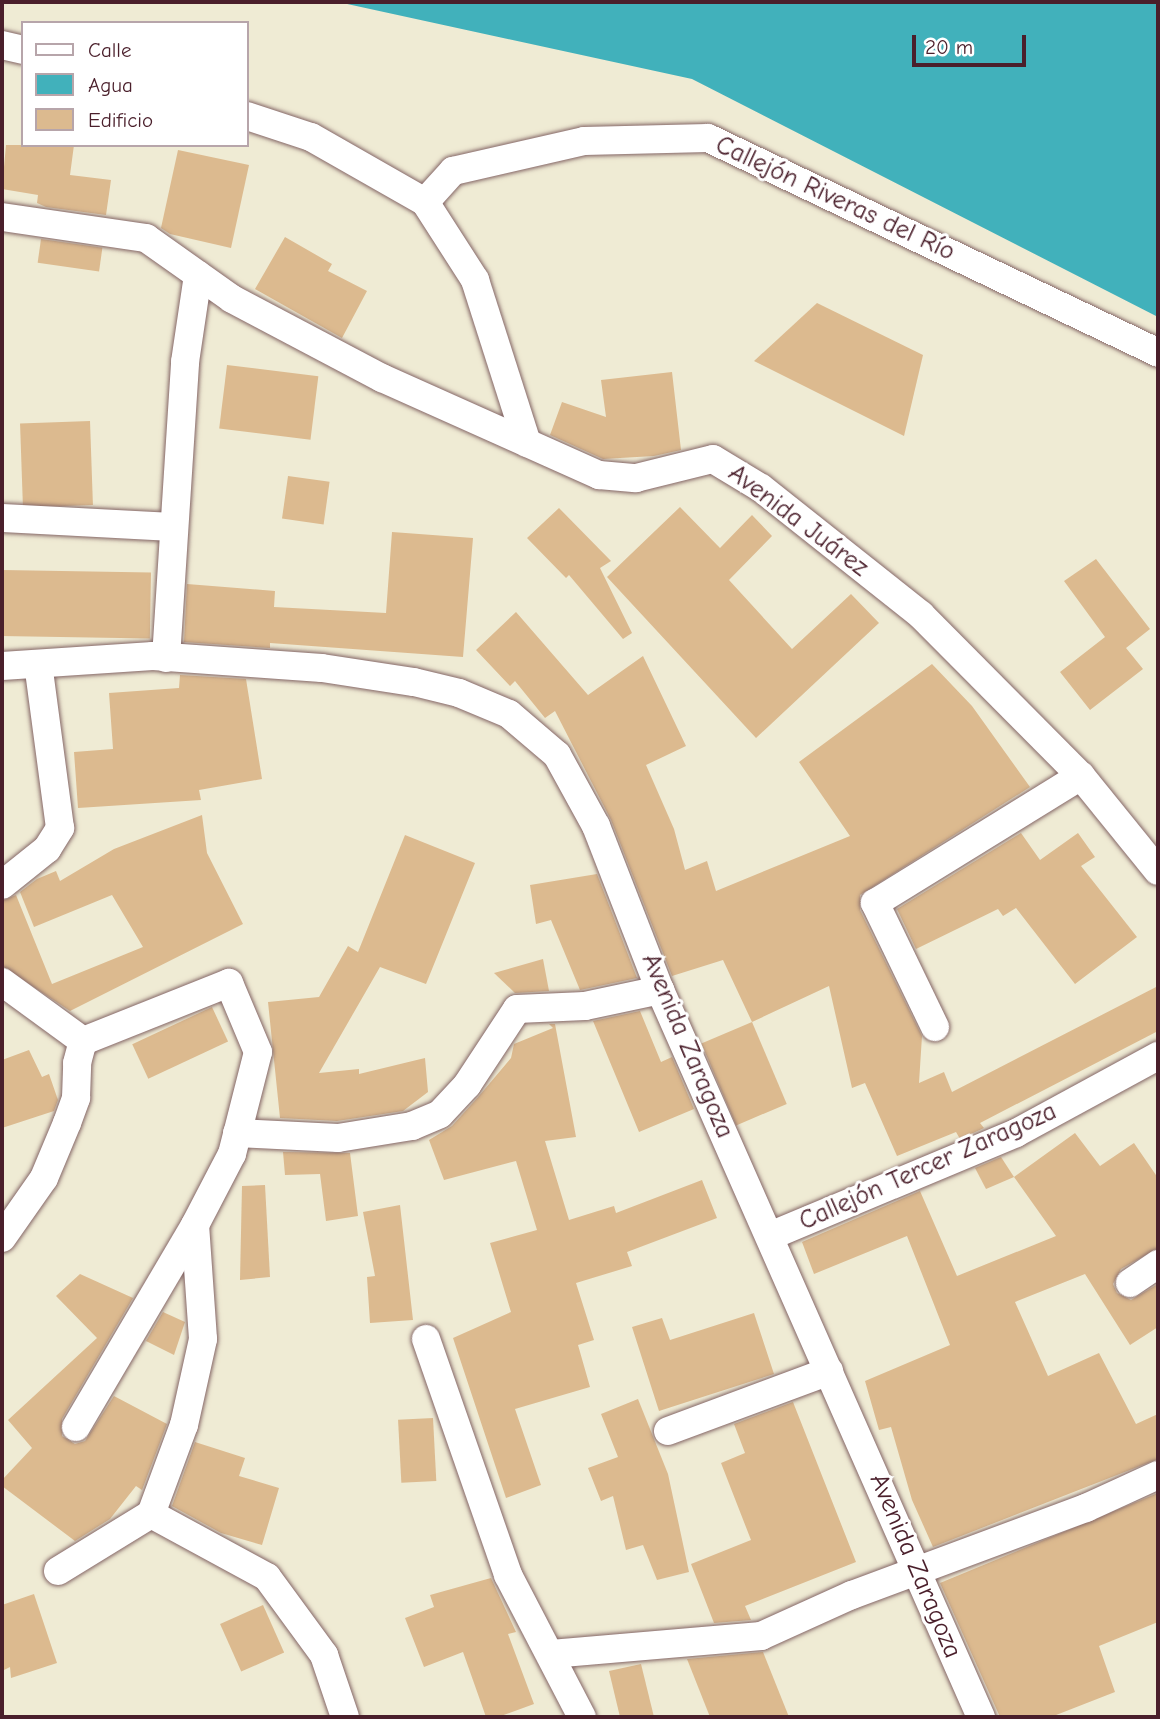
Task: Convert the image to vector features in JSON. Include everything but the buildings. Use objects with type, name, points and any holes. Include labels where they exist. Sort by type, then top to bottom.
[{"type":"street","points":[[2,45],[21,50]]},
{"type":"street","points":[[248,116],[311,137],[425,202],[475,280],[527,443]]},
{"type":"street","name":"Callejón Riveras del Río","points":[[425,202],[453,171],[584,141],[708,138],[1158,353]]},
{"type":"street","points":[[2,217],[146,238],[198,275],[185,362],[166,658]]},
{"type":"street","name":"Avenida Juárez","points":[[198,275],[232,299],[382,378],[599,475],[636,478],[713,459],[723,464],[761,488],[921,615],[1081,776],[1158,871]]},
{"type":"street","points":[[2,518],[173,527]]},
{"type":"street","name":"Avenida Zaragoza","points":[[2,666],[166,658],[322,668],[414,682],[459,693],[509,714],[557,755],[596,827],[660,990],[981,1717]]},
{"type":"street","points":[[2,885],[47,849],[60,828],[38,664]]},
{"type":"street","points":[[935,1027],[875,903],[1081,776]]},
{"type":"street","points":[[2,982],[83,1041]]},
{"type":"street","points":[[76,1427],[195,1225],[232,1154],[258,1052],[229,983],[83,1041]]},
{"type":"street","points":[[237,1133],[338,1138],[412,1126],[440,1114],[449,1105],[517,1009],[585,1006],[660,990]]},
{"type":"street","points":[[5,1227],[44,1178],[76,1098],[77,1063],[83,1041]]},
{"type":"street","name":"Callejón Tercer Zaragoza","points":[[770,1236],[1016,1133],[1158,1056]]},
{"type":"street","points":[[58,1571],[152,1514],[184,1425],[203,1339],[195,1225]]},
{"type":"street","points":[[1130,1283],[1158,1264]]},
{"type":"street","points":[[426,1339],[508,1575],[533,1628],[551,1654],[582,1717]]},
{"type":"street","points":[[668,1431],[829,1371]]},
{"type":"street","points":[[551,1654],[761,1636],[915,1571],[1086,1508],[1158,1475]]},
{"type":"street","points":[[152,1514],[267,1577],[324,1655],[345,1717]]},
{"type":"water","points":[[338,2],[1158,2],[1158,317],[692,79]]}]
